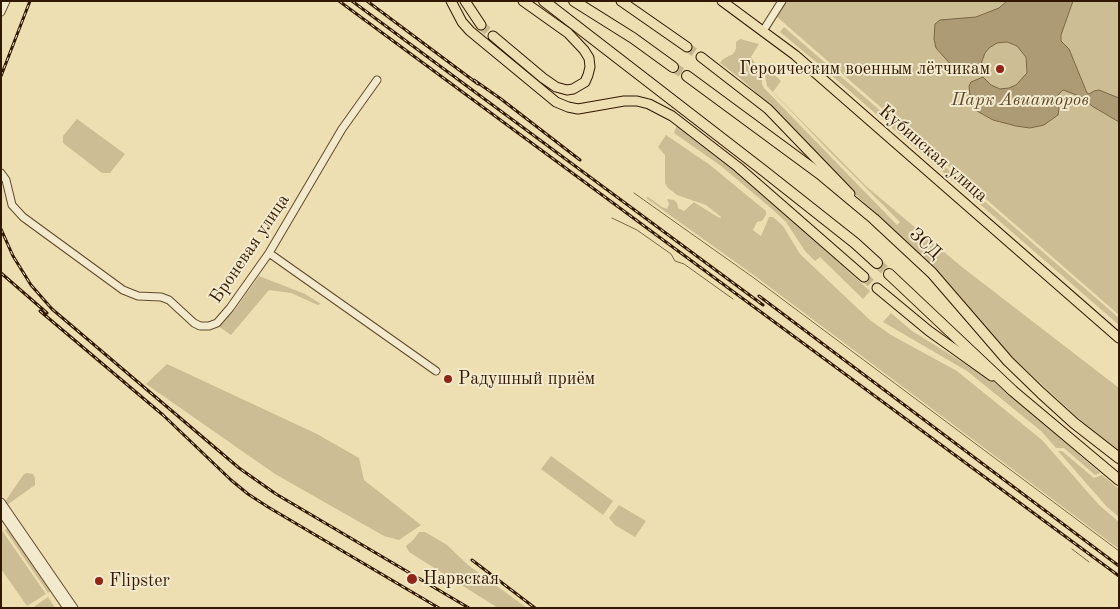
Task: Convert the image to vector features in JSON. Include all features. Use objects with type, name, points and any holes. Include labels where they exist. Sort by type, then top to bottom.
[{"type":"highway","points":[[544,1],[764,171],[855,243],[877,263]]},
{"type":"highway","points":[[574,1],[673,67]]},
{"type":"highway","name":"ЗСД","points":[[687,76],[820,174],[874,219],[932,273],[1008,361],[1074,424],[1119,458]]},
{"type":"highway","points":[[890,274],[1013,391],[1119,480]]},
{"type":"main road","points":[[445,1],[462,28],[556,102],[578,109],[624,101],[637,101],[661,109],[685,125],[738,167],[864,277]]},
{"type":"main road","points":[[451,1],[462,22],[470,31],[537,88]]},
{"type":"main road","points":[[465,1],[482,25]]},
{"type":"main road","points":[[494,36],[556,87],[567,90],[573,89],[585,82],[590,67],[589,58],[584,50],[554,22],[523,1]]},
{"type":"main road","points":[[621,1],[687,47]]},
{"type":"main road","name":"Кубинская улица","points":[[722,1],[798,51],[1119,330]]},
{"type":"main road","name":"Кубинская улица","points":[[732,1],[1119,338]]},
{"type":"main road","points":[[701,57],[768,109],[874,219]]},
{"type":"main road","points":[[877,288],[929,331],[1013,391]]},
{"type":"street","points":[[1,12],[6,1]]},
{"type":"street","points":[[765,29],[782,1]]},
{"type":"street","name":"Броневая улица","points":[[1,173],[6,180],[12,205],[22,217],[123,290],[138,296],[162,297],[169,300],[194,323],[200,326],[212,326],[220,319],[269,253],[342,129],[377,80]]},
{"type":"street","points":[[269,253],[436,371]]},
{"type":"street","points":[[1,502],[3,512],[67,608]]},
{"type":"street","points":[[3,512],[74,608]]},
{"type":"green space","name":"Парк Авиаторов","points":[[785,1],[1119,1],[1119,315],[776,16]]},
{"type":"green space","points":[[784,27],[1119,318],[1119,325],[780,32]]},
{"type":"green space","points":[[740,39],[759,44],[751,57],[762,74],[764,88],[897,225],[900,222],[767,86],[765,76],[770,71],[781,81],[773,92],[866,186],[962,267],[1119,388],[1119,451],[1090,429],[1011,356],[934,271],[846,185],[771,106],[720,63],[723,59],[733,54],[736,49],[736,42]]},
{"type":"green space","points":[[77,119],[125,154],[110,173],[102,173],[63,143],[63,136]]},
{"type":"green space","points":[[677,125],[747,179],[870,291],[863,299],[820,257],[815,261],[805,251],[786,222],[772,209],[721,166],[674,133]]},
{"type":"green space","points":[[666,135],[710,165],[766,211],[762,221],[757,222],[754,231],[761,236],[769,217],[773,217],[783,226],[800,254],[870,320],[891,335],[957,371],[1042,440],[1099,505],[1119,522],[1119,549],[755,276],[646,198],[648,197],[667,209],[669,204],[667,199],[674,200],[678,208],[684,211],[694,202],[716,216],[721,217],[706,205],[677,195],[668,188],[665,183],[665,155],[658,147]]},
{"type":"green space","points":[[259,276],[305,294],[321,304],[318,305],[291,293],[269,290],[231,335],[218,326],[234,311]]},
{"type":"green space","points":[[891,313],[912,331],[998,384],[1100,473],[1095,475],[1064,448],[1056,448],[1041,431],[967,371],[883,322]]},
{"type":"green space","points":[[167,364],[317,434],[359,458],[364,480],[421,525],[399,540],[384,536],[275,474],[146,384]]},
{"type":"green space","points":[[1058,451],[1062,451],[1094,478],[1102,475],[1119,489],[1119,517],[1107,507]]},
{"type":"green space","points":[[551,456],[613,501],[603,515],[541,469]]},
{"type":"green space","points":[[24,474],[33,474],[35,485],[5,505],[4,503]]},
{"type":"green space","points":[[619,505],[646,521],[635,537],[615,525],[609,518]]},
{"type":"green space","points":[[9,528],[52,590],[48,593],[5,530]]},
{"type":"green space","points":[[1,529],[46,594],[27,606],[1,569]]},
{"type":"green space","points":[[419,532],[425,532],[447,545],[468,565],[527,608],[498,608],[409,552],[406,546]]},
{"type":"green space","points":[[48,597],[55,608],[34,608],[35,606]]},
{"type":"shaded area","points":[[1007,1],[1073,1],[1061,35],[1061,41],[1069,49],[1087,93],[1099,90],[1119,98],[1119,122],[1092,106],[1082,97],[1063,90],[1057,96],[1058,115],[1044,125],[1030,128],[993,120],[977,111],[971,105],[969,86],[971,82],[983,77],[991,85],[1000,89],[1016,85],[1027,73],[1026,57],[1017,46],[1007,42],[997,43],[985,53],[981,69],[961,76],[936,48],[934,39],[935,24],[940,20],[976,17],[999,8]]},
{"type":"waterway","points":[[634,193],[754,278],[1119,551]]},
{"type":"waterway","points":[[612,218],[637,230],[671,254],[675,261],[684,264],[733,299]]},
{"type":"waterway","points":[[1072,549],[1089,562]]},
{"type":"tunnel","points":[[481,25],[493,36]]},
{"type":"tunnel","points":[[687,47],[701,57]]},
{"type":"tunnel","points":[[673,67],[687,76]]},
{"type":"tunnel","points":[[877,263],[889,274]]},
{"type":"tunnel","points":[[864,277],[877,288]]},
{"type":"railway","points":[[1,76],[30,1]]},
{"type":"railway","points":[[339,1],[1119,576]]},
{"type":"railway","points":[[352,1],[763,305]]},
{"type":"railway","points":[[367,1],[478,84]]},
{"type":"railway","points":[[474,80],[580,160]]},
{"type":"railway","points":[[1,229],[13,256],[31,285],[52,309],[239,468],[276,494],[469,608]]},
{"type":"railway","points":[[1,273],[47,313]]},
{"type":"railway","points":[[759,296],[1119,566]]},
{"type":"railway","points":[[40,311],[163,415],[248,494],[439,608]]},
{"type":"railway","points":[[472,560],[535,608]]},
{"type":"place","name":"Героическим военным лётчикам","points":[[1000,69]]},
{"type":"place","name":"Радушный приём","points":[[448,379]]},
{"type":"place","name":"Нарвская","points":[[412,579]]},
{"type":"place","name":"Flipster","points":[[99,581]]}]
